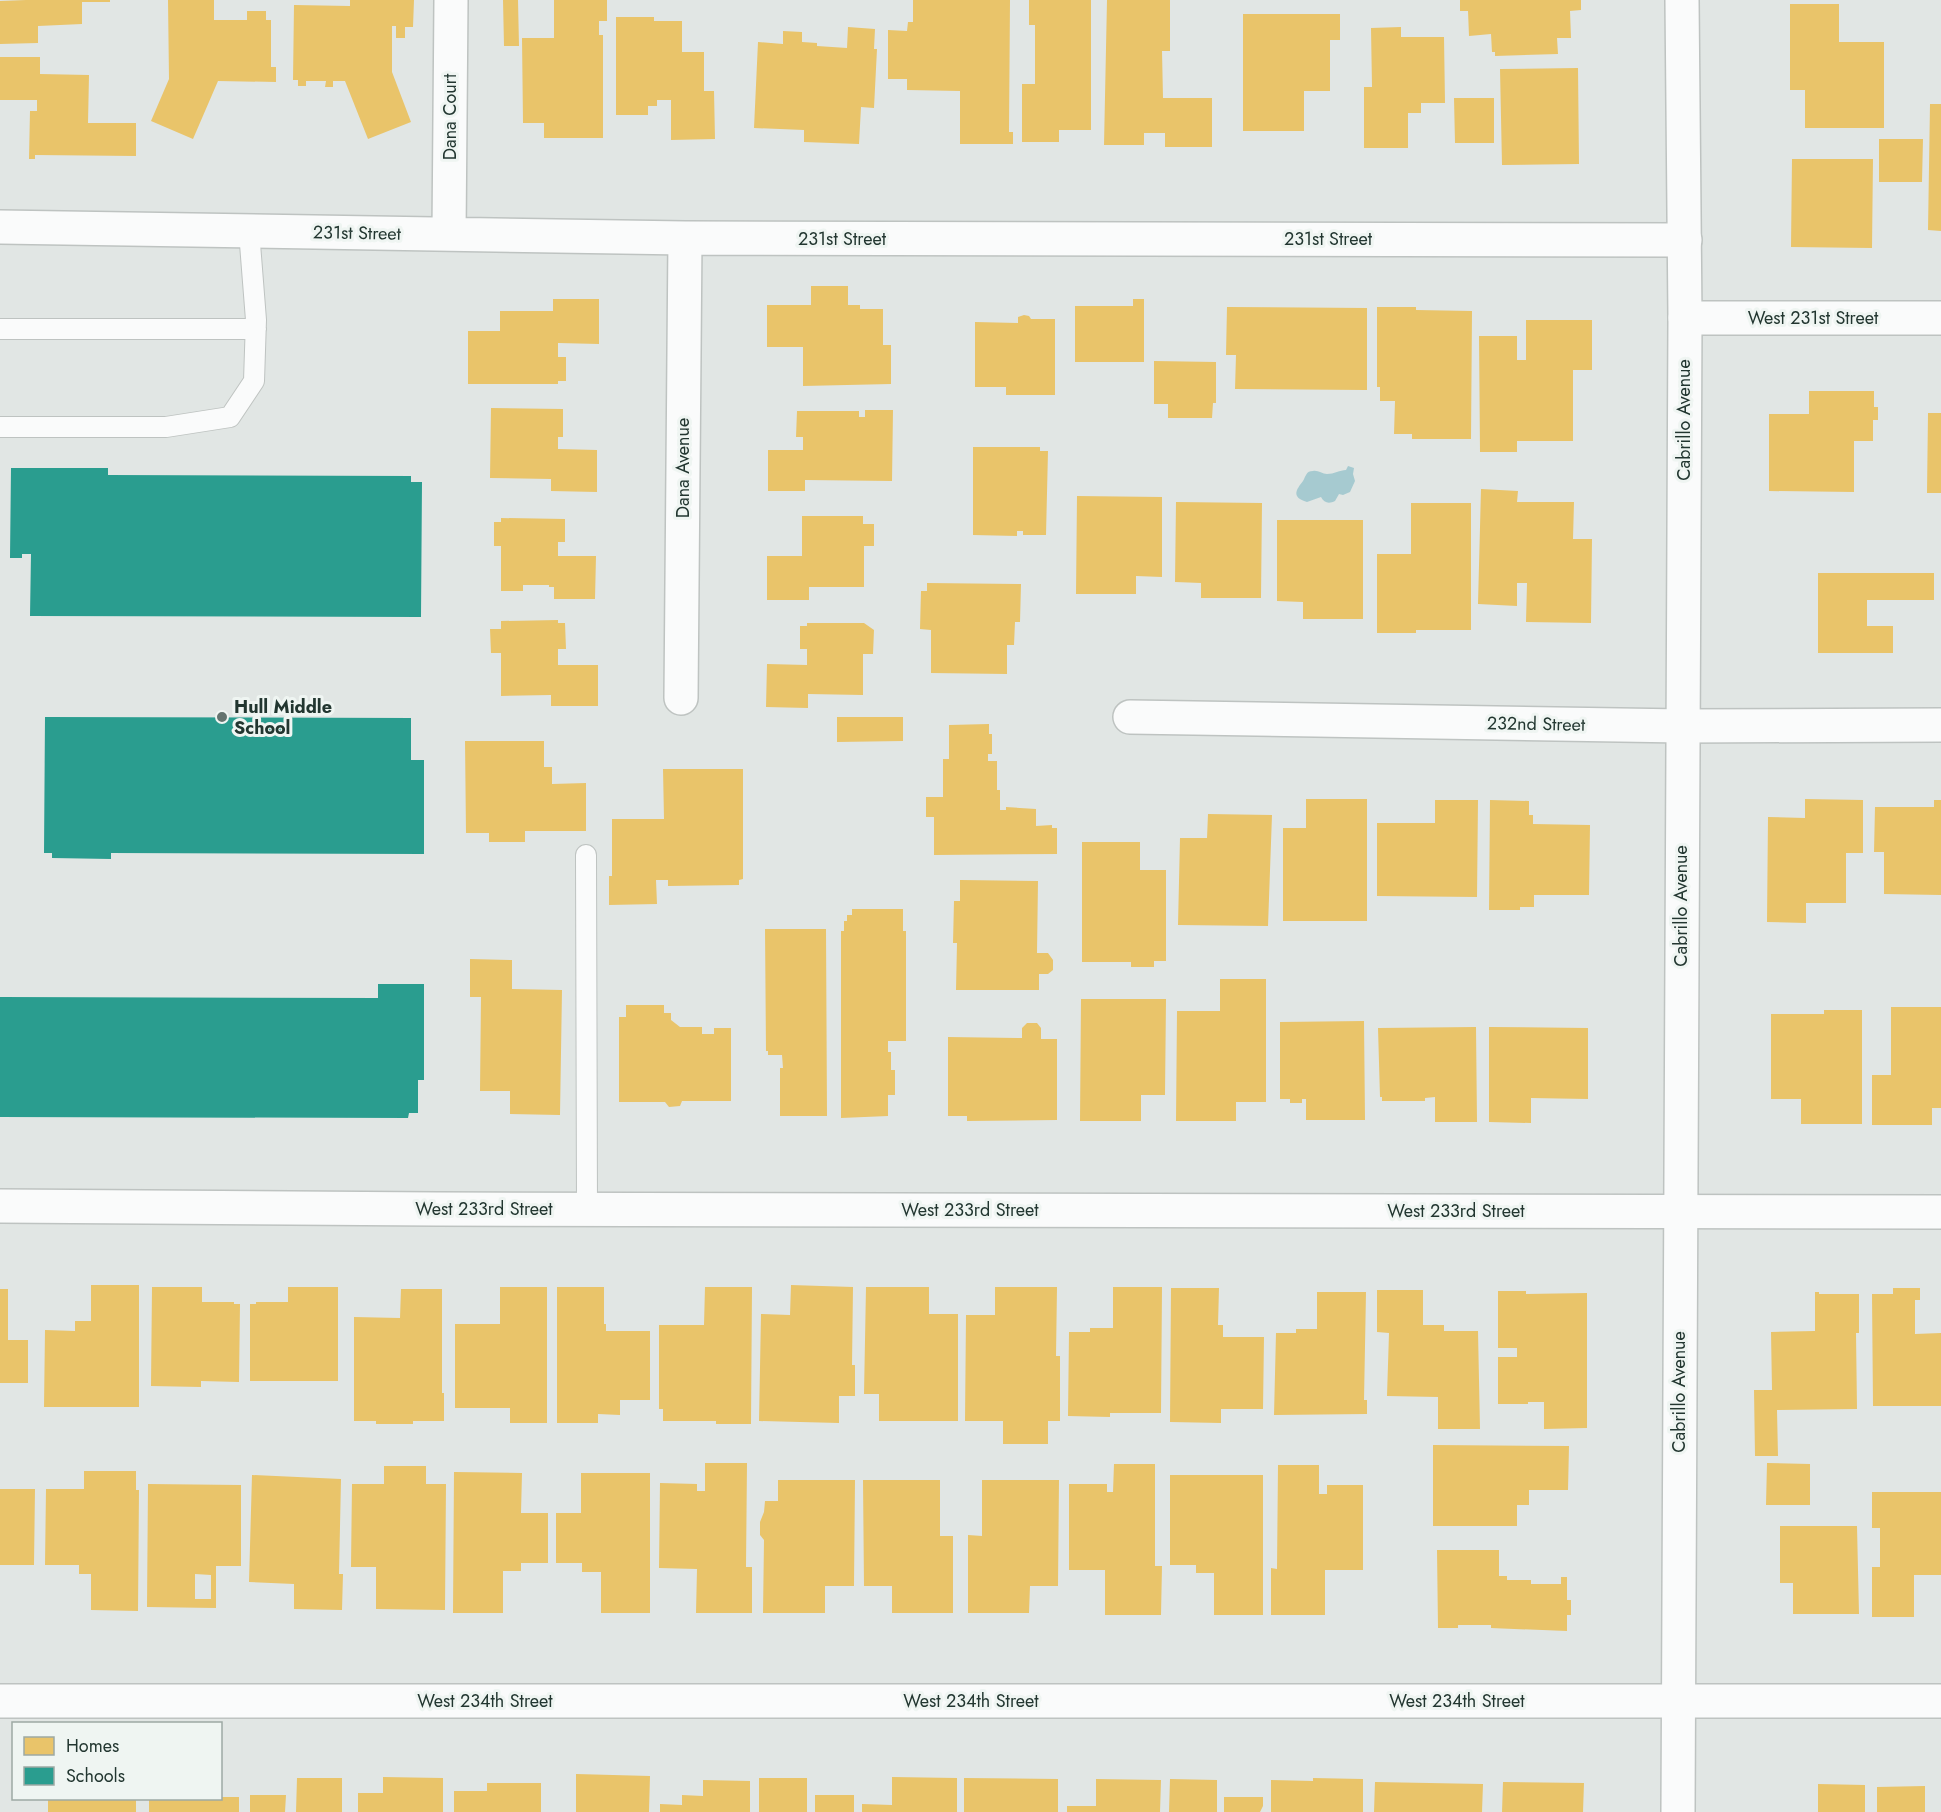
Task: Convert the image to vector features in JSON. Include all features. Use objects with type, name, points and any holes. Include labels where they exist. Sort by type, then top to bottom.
[{"type":"street","name":"Dana Court","points":[[449,234],[451,0]]},
{"type":"street","name":"Cabrillo Avenue","points":[[1678,1812],[1685,318],[1682,0]]},
{"type":"street","name":"231st Street","points":[[0,227],[685,238],[1685,240]]},
{"type":"street","name":"Dana Avenue","points":[[681,698],[685,238]]},
{"type":"street","name":"West 231st Street","points":[[1685,318],[1941,318]]},
{"type":"street","name":"232nd Street","points":[[1130,717],[1683,726],[1941,725]]},
{"type":"street","name":"West 233rd Street","points":[[0,1206],[1941,1212]]},
{"type":"street","name":"West 234th Street","points":[[0,1701],[1941,1701]]},
{"type":"lane","points":[[0,427],[166,427],[230,417],[254,381],[256,329],[249,231]]},
{"type":"lane","points":[[0,329],[256,329]]},
{"type":"lane","points":[[586,855],[587,1209]]},
{"type":"water","points":[[1348,466],[1354,468],[1355,481],[1350,492],[1339,494],[1335,501],[1327,502],[1321,497],[1307,502],[1297,496],[1298,487],[1309,472],[1330,474],[1346,470]]},
{"type":"building: Homes","points":[[110,0],[110,2],[82,2],[82,24],[38,26],[38,43],[0,44],[0,1]]},
{"type":"building: Homes","points":[[168,0],[214,0],[214,20],[247,20],[247,11],[266,11],[266,20],[271,20],[271,67],[276,67],[276,82],[218,81],[193,139],[151,121],[169,79]]},
{"type":"building: Homes","points":[[350,0],[414,0],[413,27],[405,27],[405,38],[396,38],[396,26],[392,26],[392,72],[411,122],[368,139],[345,81],[333,81],[333,87],[325,87],[326,81],[306,81],[306,86],[298,86],[298,80],[293,80],[294,5],[350,6]]},
{"type":"building: Homes","points":[[503,0],[518,0],[519,46],[504,46]]},
{"type":"building: Homes","points":[[554,0],[607,0],[607,21],[599,21],[599,35],[603,35],[603,138],[544,138],[544,123],[523,123],[522,38],[554,38]]},
{"type":"building: Homes","points":[[913,0],[1010,0],[1009,132],[1013,132],[1013,144],[960,144],[960,91],[907,90],[907,79],[888,79],[888,30],[907,31],[908,22],[913,22]]},
{"type":"building: Homes","points":[[1029,0],[1091,0],[1091,130],[1059,130],[1059,142],[1022,142],[1022,84],[1035,84],[1035,25],[1029,25]]},
{"type":"building: Homes","points":[[1107,0],[1170,0],[1170,51],[1162,51],[1163,98],[1212,98],[1212,147],[1165,147],[1165,133],[1144,133],[1144,145],[1104,145]]},
{"type":"building: Homes","points":[[1460,0],[1581,0],[1581,10],[1570,11],[1571,38],[1557,38],[1558,54],[1495,56],[1495,52],[1492,52],[1491,34],[1469,36],[1468,11],[1460,11]]},
{"type":"building: Homes","points":[[1790,4],[1839,4],[1839,42],[1884,42],[1884,128],[1805,128],[1805,90],[1790,90]]},
{"type":"building: Homes","points":[[1243,14],[1340,14],[1340,40],[1330,40],[1330,91],[1304,91],[1304,131],[1243,131]]},
{"type":"building: Homes","points":[[616,17],[654,17],[654,21],[682,21],[682,52],[704,52],[704,91],[714,91],[715,139],[671,140],[671,100],[657,100],[657,106],[648,106],[648,115],[616,115]]},
{"type":"building: Homes","points":[[848,27],[875,29],[874,49],[877,49],[874,108],[861,107],[859,144],[804,142],[804,130],[754,128],[758,42],[783,44],[783,31],[802,32],[802,42],[817,43],[817,46],[847,48]]},
{"type":"building: Homes","points":[[1401,27],[1401,37],[1444,37],[1445,103],[1421,103],[1421,113],[1408,113],[1408,148],[1364,148],[1364,87],[1372,87],[1371,28]]},
{"type":"building: Homes","points":[[0,57],[40,57],[40,74],[89,75],[88,123],[136,123],[136,156],[35,155],[35,159],[29,159],[30,111],[37,111],[37,100],[0,100]]},
{"type":"building: Homes","points":[[1578,68],[1579,164],[1502,165],[1500,69]]},
{"type":"building: Homes","points":[[1454,98],[1494,98],[1494,143],[1455,143]]},
{"type":"building: Homes","points":[[1930,104],[1941,104],[1941,231],[1928,230]]},
{"type":"building: Homes","points":[[1879,139],[1923,139],[1922,182],[1879,182]]},
{"type":"building: Homes","points":[[1792,159],[1873,159],[1872,248],[1791,247]]},
{"type":"building: Homes","points":[[811,286],[848,286],[848,305],[860,305],[860,309],[883,309],[883,345],[891,345],[891,384],[803,386],[803,347],[767,347],[767,305],[811,305]]},
{"type":"building: Homes","points":[[553,299],[599,299],[599,344],[558,343],[558,357],[566,357],[566,381],[558,381],[558,384],[468,384],[468,331],[500,331],[500,311],[553,311]]},
{"type":"building: Homes","points":[[1133,299],[1144,299],[1144,362],[1075,362],[1075,306],[1133,306]]},
{"type":"building: Homes","points":[[1227,307],[1367,308],[1367,390],[1235,389],[1236,355],[1226,355]]},
{"type":"building: Homes","points":[[1377,307],[1472,311],[1471,439],[1412,439],[1412,434],[1394,434],[1395,401],[1380,401],[1380,387],[1377,387]]},
{"type":"building: Homes","points":[[1024,315],[1031,319],[1055,319],[1055,395],[1006,395],[1006,387],[975,387],[975,322],[1018,323],[1018,317]]},
{"type":"building: Homes","points":[[1526,320],[1592,320],[1592,370],[1573,370],[1573,441],[1517,441],[1517,452],[1480,452],[1479,336],[1517,336],[1517,360],[1526,360]]},
{"type":"building: Homes","points":[[1154,361],[1216,362],[1216,403],[1213,403],[1212,418],[1168,418],[1168,404],[1154,404]]},
{"type":"building: Homes","points":[[1809,391],[1874,391],[1874,407],[1878,407],[1878,420],[1873,420],[1873,441],[1854,441],[1854,492],[1769,491],[1769,414],[1809,414]]},
{"type":"building: Homes","points":[[491,408],[563,409],[563,437],[558,437],[558,449],[597,450],[597,492],[551,491],[551,479],[490,478]]},
{"type":"building: Homes","points":[[865,410],[893,410],[892,481],[805,480],[805,491],[768,491],[768,450],[803,450],[803,437],[796,437],[797,411],[859,411],[859,417],[865,417]]},
{"type":"building: Homes","points":[[1928,413],[1941,413],[1941,493],[1927,493]]},
{"type":"building: Homes","points":[[973,447],[1040,447],[1040,451],[1048,451],[1046,535],[1023,535],[1023,531],[1017,531],[1017,536],[973,535]]},
{"type":"building: Homes","points":[[1481,489],[1518,491],[1517,502],[1574,502],[1573,539],[1592,539],[1591,623],[1526,622],[1527,583],[1517,583],[1517,606],[1478,604]]},
{"type":"building: Homes","points":[[1077,496],[1162,497],[1162,577],[1136,576],[1136,594],[1076,594]]},
{"type":"building: Homes","points":[[1176,502],[1262,503],[1261,598],[1201,598],[1201,583],[1175,582]]},
{"type":"building: Homes","points":[[1411,503],[1471,503],[1471,630],[1377,633],[1377,554],[1411,554]]},
{"type":"building: Homes","points":[[802,516],[863,516],[863,524],[874,524],[874,546],[864,546],[864,587],[809,587],[809,600],[767,600],[767,556],[802,556]]},
{"type":"building: Homes","points":[[501,518],[565,519],[565,542],[558,542],[558,556],[596,556],[595,599],[554,599],[554,587],[549,587],[549,585],[523,585],[523,591],[501,591],[501,546],[494,546],[494,522],[501,522]]},
{"type":"building: Homes","points":[[1277,520],[1363,520],[1363,619],[1303,619],[1303,602],[1277,601]]},
{"type":"building: Homes","points":[[1818,573],[1934,573],[1934,600],[1867,600],[1867,626],[1893,626],[1893,653],[1818,653]]},
{"type":"building: Homes","points":[[927,583],[1021,584],[1020,622],[1015,622],[1014,645],[1007,645],[1007,674],[931,673],[931,630],[920,629],[921,591],[927,591]]},
{"type":"building: Homes","points":[[558,620],[558,623],[565,623],[566,649],[558,649],[558,665],[598,665],[598,706],[551,706],[551,695],[501,696],[501,653],[491,653],[490,629],[501,629],[501,621]]},
{"type":"building: Homes","points":[[807,623],[864,623],[874,630],[873,654],[863,654],[863,695],[808,694],[808,708],[766,707],[767,664],[807,665],[807,649],[800,649],[800,626],[807,626]]},
{"type":"building: Homes","points":[[837,717],[903,717],[903,741],[837,742]]},
{"type":"building: Homes","points":[[989,724],[989,734],[992,734],[992,754],[988,754],[988,761],[997,761],[1000,810],[1006,810],[1006,807],[1036,809],[1036,826],[1052,825],[1052,828],[1057,828],[1057,854],[934,855],[934,817],[926,817],[926,797],[943,797],[943,759],[949,759],[949,725]]},
{"type":"building: Homes","points":[[465,741],[544,741],[544,767],[552,767],[552,784],[586,783],[586,831],[525,831],[525,842],[489,842],[489,833],[466,833]]},
{"type":"building: Homes","points":[[663,769],[743,769],[743,879],[739,880],[739,885],[668,886],[668,880],[656,880],[657,904],[609,905],[609,876],[612,876],[612,819],[664,819]]},
{"type":"building: Homes","points":[[1306,799],[1367,799],[1367,921],[1283,921],[1283,828],[1306,828]]},
{"type":"building: Homes","points":[[1805,799],[1863,800],[1863,853],[1846,853],[1846,903],[1806,903],[1806,923],[1767,922],[1768,817],[1805,818]]},
{"type":"building: Homes","points":[[1435,800],[1478,800],[1477,897],[1377,896],[1377,823],[1435,823]]},
{"type":"building: Homes","points":[[1490,800],[1529,801],[1529,815],[1533,815],[1533,824],[1590,825],[1589,895],[1534,895],[1534,907],[1520,907],[1520,910],[1489,910]]},
{"type":"building: Homes","points":[[1934,800],[1941,800],[1941,895],[1884,894],[1884,852],[1874,852],[1875,807],[1934,807]]},
{"type":"building: Homes","points":[[1208,814],[1272,815],[1268,926],[1178,925],[1180,838],[1207,838]]},
{"type":"building: Homes","points":[[1082,842],[1140,842],[1140,870],[1166,870],[1166,961],[1154,961],[1154,967],[1131,967],[1131,962],[1082,962]]},
{"type":"building: Homes","points":[[960,880],[1038,881],[1037,953],[1048,953],[1053,960],[1053,970],[1048,974],[1039,974],[1039,990],[956,990],[957,943],[953,943],[954,901],[960,901]]},
{"type":"building: Homes","points":[[852,909],[903,909],[903,931],[906,931],[906,1041],[888,1041],[888,1052],[891,1052],[891,1070],[895,1070],[895,1095],[888,1095],[888,1116],[841,1118],[841,931],[844,931],[844,921],[847,921],[847,915],[852,915]]},
{"type":"building: Homes","points":[[765,929],[826,929],[827,1116],[780,1116],[782,1055],[768,1055],[766,1051]]},
{"type":"building: Homes","points":[[470,959],[512,960],[512,989],[562,990],[560,1115],[510,1114],[510,1091],[480,1091],[481,997],[470,997]]},
{"type":"building: Homes","points":[[1220,979],[1266,979],[1266,1102],[1236,1102],[1236,1121],[1176,1121],[1177,1011],[1220,1011]]},
{"type":"building: Homes","points":[[1081,999],[1166,999],[1165,1095],[1141,1095],[1141,1121],[1080,1121]]},
{"type":"building: Homes","points":[[626,1005],[664,1005],[664,1013],[671,1013],[671,1020],[680,1027],[702,1027],[702,1034],[714,1034],[714,1028],[731,1028],[731,1101],[682,1101],[680,1106],[669,1107],[665,1102],[619,1102],[619,1017],[626,1017]]},
{"type":"building: Homes","points":[[1891,1007],[1941,1007],[1941,1108],[1932,1108],[1932,1125],[1872,1125],[1872,1075],[1891,1075]]},
{"type":"building: Homes","points":[[1824,1010],[1862,1010],[1862,1124],[1801,1124],[1801,1099],[1771,1099],[1771,1014],[1824,1014]]},
{"type":"building: Homes","points":[[1364,1021],[1365,1120],[1306,1120],[1306,1099],[1302,1099],[1302,1103],[1290,1103],[1290,1099],[1280,1099],[1280,1022]]},
{"type":"building: Homes","points":[[1027,1023],[1037,1023],[1041,1028],[1041,1039],[1057,1039],[1057,1120],[967,1121],[967,1116],[948,1116],[948,1037],[1022,1038],[1022,1028]]},
{"type":"building: Homes","points":[[1476,1027],[1477,1122],[1435,1122],[1435,1097],[1425,1098],[1425,1101],[1382,1101],[1378,1028]]},
{"type":"building: Homes","points":[[1489,1027],[1588,1028],[1588,1099],[1531,1098],[1531,1123],[1489,1122]]},
{"type":"building: Homes","points":[[91,1285],[139,1285],[139,1407],[44,1407],[45,1330],[75,1331],[75,1321],[91,1321]]},
{"type":"building: Homes","points":[[791,1285],[853,1287],[852,1365],[855,1365],[855,1396],[839,1396],[839,1423],[759,1421],[761,1314],[790,1315]]},
{"type":"building: Homes","points":[[152,1287],[202,1287],[202,1302],[240,1304],[239,1382],[201,1381],[201,1387],[151,1386]]},
{"type":"building: Homes","points":[[288,1287],[338,1287],[338,1381],[250,1381],[250,1304],[288,1302]]},
{"type":"building: Homes","points":[[500,1287],[547,1287],[547,1423],[510,1423],[510,1408],[455,1408],[455,1324],[500,1324]]},
{"type":"building: Homes","points":[[557,1287],[604,1287],[606,1331],[650,1331],[650,1400],[620,1400],[620,1415],[598,1414],[598,1423],[557,1423]]},
{"type":"building: Homes","points":[[705,1287],[752,1287],[751,1424],[716,1424],[716,1421],[663,1421],[663,1409],[659,1409],[659,1325],[704,1325]]},
{"type":"building: Homes","points":[[866,1287],[929,1287],[929,1314],[958,1314],[958,1421],[879,1421],[879,1394],[864,1394]]},
{"type":"building: Homes","points":[[995,1287],[1057,1287],[1056,1356],[1060,1356],[1060,1421],[1048,1421],[1048,1444],[1003,1444],[1003,1421],[965,1421],[966,1315],[995,1315]]},
{"type":"building: Homes","points":[[1113,1287],[1162,1287],[1161,1413],[1110,1413],[1110,1417],[1068,1416],[1069,1332],[1090,1332],[1090,1328],[1113,1328]]},
{"type":"building: Homes","points":[[1171,1288],[1219,1288],[1218,1325],[1223,1325],[1223,1337],[1264,1337],[1263,1409],[1221,1409],[1221,1423],[1170,1422]]},
{"type":"building: Homes","points":[[1893,1288],[1920,1288],[1920,1300],[1915,1300],[1915,1334],[1941,1333],[1941,1406],[1873,1406],[1872,1294],[1893,1294]]},
{"type":"building: Homes","points":[[0,1289],[8,1289],[8,1340],[28,1340],[28,1383],[0,1383]]},
{"type":"building: Homes","points":[[401,1289],[442,1289],[444,1421],[376,1424],[376,1421],[354,1421],[354,1317],[400,1318]]},
{"type":"building: Homes","points":[[1377,1290],[1423,1290],[1423,1325],[1444,1325],[1444,1331],[1478,1331],[1480,1429],[1438,1429],[1438,1397],[1387,1396],[1389,1333],[1377,1332]]},
{"type":"building: Homes","points":[[1498,1291],[1526,1291],[1526,1294],[1587,1293],[1587,1428],[1544,1429],[1544,1402],[1498,1404],[1498,1357],[1517,1357],[1517,1348],[1498,1348]]},
{"type":"building: Homes","points":[[1317,1292],[1366,1292],[1364,1400],[1367,1400],[1367,1414],[1274,1415],[1276,1333],[1296,1333],[1296,1329],[1317,1329]]},
{"type":"building: Homes","points":[[1815,1292],[1819,1294],[1859,1294],[1859,1333],[1856,1333],[1857,1409],[1777,1410],[1778,1456],[1755,1456],[1754,1390],[1772,1390],[1771,1332],[1815,1331]]},
{"type":"building: Homes","points":[[1433,1445],[1569,1446],[1568,1490],[1529,1490],[1529,1505],[1517,1505],[1517,1526],[1433,1526]]},
{"type":"building: Homes","points":[[705,1463],[747,1463],[746,1567],[752,1567],[752,1613],[696,1613],[697,1569],[659,1568],[660,1483],[697,1484],[697,1491],[705,1491]]},
{"type":"building: Homes","points":[[1767,1463],[1810,1464],[1810,1505],[1766,1505]]},
{"type":"building: Homes","points":[[1114,1464],[1155,1464],[1155,1566],[1162,1566],[1161,1615],[1105,1615],[1105,1570],[1069,1570],[1069,1484],[1107,1484],[1107,1492],[1113,1492]]},
{"type":"building: Homes","points":[[1278,1465],[1319,1465],[1319,1494],[1327,1494],[1327,1485],[1363,1485],[1363,1570],[1325,1570],[1325,1615],[1271,1615],[1271,1568],[1277,1569]]},
{"type":"building: Homes","points":[[384,1466],[426,1466],[426,1484],[446,1484],[445,1610],[376,1609],[376,1567],[351,1567],[352,1484],[384,1484]]},
{"type":"building: Homes","points":[[84,1471],[136,1471],[136,1490],[139,1490],[138,1611],[91,1610],[91,1574],[79,1574],[79,1565],[45,1565],[46,1489],[84,1489]]},
{"type":"building: Homes","points":[[454,1472],[522,1473],[521,1513],[548,1513],[548,1563],[521,1563],[521,1571],[503,1571],[503,1613],[453,1613]]},
{"type":"building: Homes","points":[[581,1473],[650,1473],[650,1613],[601,1613],[601,1572],[582,1572],[582,1563],[556,1563],[556,1513],[581,1513]]},
{"type":"building: Homes","points":[[252,1475],[341,1479],[339,1574],[343,1574],[342,1610],[294,1609],[294,1584],[249,1582]]},
{"type":"building: Homes","points":[[1170,1475],[1263,1475],[1263,1615],[1214,1615],[1214,1573],[1196,1573],[1196,1565],[1170,1565]]},
{"type":"building: Homes","points":[[778,1480],[855,1480],[854,1586],[825,1586],[825,1613],[763,1613],[764,1540],[760,1535],[760,1522],[765,1501],[778,1501]]},
{"type":"building: Homes","points":[[863,1480],[940,1480],[940,1536],[953,1536],[953,1613],[892,1613],[892,1586],[864,1586]]},
{"type":"building: Homes","points":[[982,1480],[1059,1480],[1058,1586],[1030,1586],[1029,1613],[968,1613],[968,1535],[982,1536]]},
{"type":"building: Homes","points":[[148,1484],[241,1485],[241,1566],[216,1566],[216,1608],[147,1607]],"holes":[[[195,1574],[211,1575],[211,1599],[195,1599]]]},
{"type":"building: Homes","points":[[0,1489],[35,1489],[34,1565],[0,1565]]},
{"type":"building: Homes","points":[[1872,1492],[1941,1492],[1941,1575],[1914,1575],[1914,1617],[1872,1617],[1872,1567],[1880,1567],[1880,1528],[1872,1528]]},
{"type":"building: Homes","points":[[1780,1526],[1857,1526],[1859,1614],[1793,1614],[1793,1583],[1780,1583]]},
{"type":"building: Homes","points":[[1437,1550],[1499,1550],[1499,1576],[1507,1576],[1507,1580],[1531,1580],[1531,1584],[1561,1584],[1561,1577],[1567,1577],[1567,1600],[1571,1600],[1571,1615],[1567,1615],[1567,1631],[1491,1628],[1491,1625],[1458,1625],[1458,1628],[1438,1628]]},
{"type":"building: Homes","points":[[576,1774],[650,1776],[649,1812],[576,1812]]},
{"type":"building: Homes","points":[[383,1777],[443,1778],[443,1812],[358,1812],[358,1793],[383,1793]]},
{"type":"building: Homes","points":[[892,1777],[957,1778],[957,1812],[862,1812],[862,1804],[892,1805]]},
{"type":"building: Homes","points":[[297,1778],[342,1778],[342,1812],[296,1812]]},
{"type":"building: Homes","points":[[759,1778],[807,1778],[807,1812],[759,1812]]},
{"type":"building: Homes","points":[[964,1778],[1058,1779],[1058,1812],[964,1812]]},
{"type":"building: Homes","points":[[1313,1778],[1363,1779],[1363,1812],[1271,1812],[1271,1780],[1313,1781]]},
{"type":"building: Homes","points":[[1096,1779],[1161,1780],[1160,1812],[1067,1812],[1067,1806],[1096,1806]]},
{"type":"building: Homes","points":[[1170,1779],[1217,1780],[1217,1812],[1169,1812]]},
{"type":"building: Homes","points":[[703,1780],[750,1781],[750,1812],[660,1812],[660,1804],[682,1805],[682,1795],[703,1796]]},
{"type":"building: Homes","points":[[1375,1782],[1483,1784],[1482,1812],[1374,1812]]},
{"type":"building: Homes","points":[[1503,1782],[1584,1783],[1583,1812],[1502,1812]]},
{"type":"building: Homes","points":[[487,1783],[541,1783],[541,1812],[454,1812],[454,1791],[487,1791]]},
{"type":"building: Homes","points":[[1818,1784],[1865,1785],[1865,1812],[1818,1812]]},
{"type":"building: Homes","points":[[1925,1786],[1925,1812],[1877,1812],[1877,1787]]},
{"type":"building: Homes","points":[[250,1795],[286,1795],[285,1812],[250,1812]]},
{"type":"building: Homes","points":[[815,1795],[854,1795],[854,1812],[815,1812]]},
{"type":"building: Homes","points":[[222,1797],[239,1797],[239,1812],[149,1812],[149,1800],[222,1800]]},
{"type":"building: Homes","points":[[1224,1797],[1263,1797],[1263,1806],[1260,1812],[1224,1812]]},
{"type":"building: Homes","points":[[48,1800],[136,1800],[136,1812],[48,1812]]},
{"type":"building: Schools","points":[[11,468],[108,468],[108,475],[411,476],[411,482],[422,482],[421,617],[30,616],[31,554],[22,554],[22,558],[10,558]]},
{"type":"building: Schools","points":[[45,717],[411,718],[411,760],[424,760],[424,854],[111,853],[111,859],[52,858],[52,853],[44,853]]},
{"type":"building: Schools","points":[[378,984],[424,984],[424,1080],[418,1080],[418,1113],[409,1113],[408,1118],[0,1117],[0,997],[378,998]]},
{"type":"place","name":"Hull Middle School","points":[[222,717]]}]
